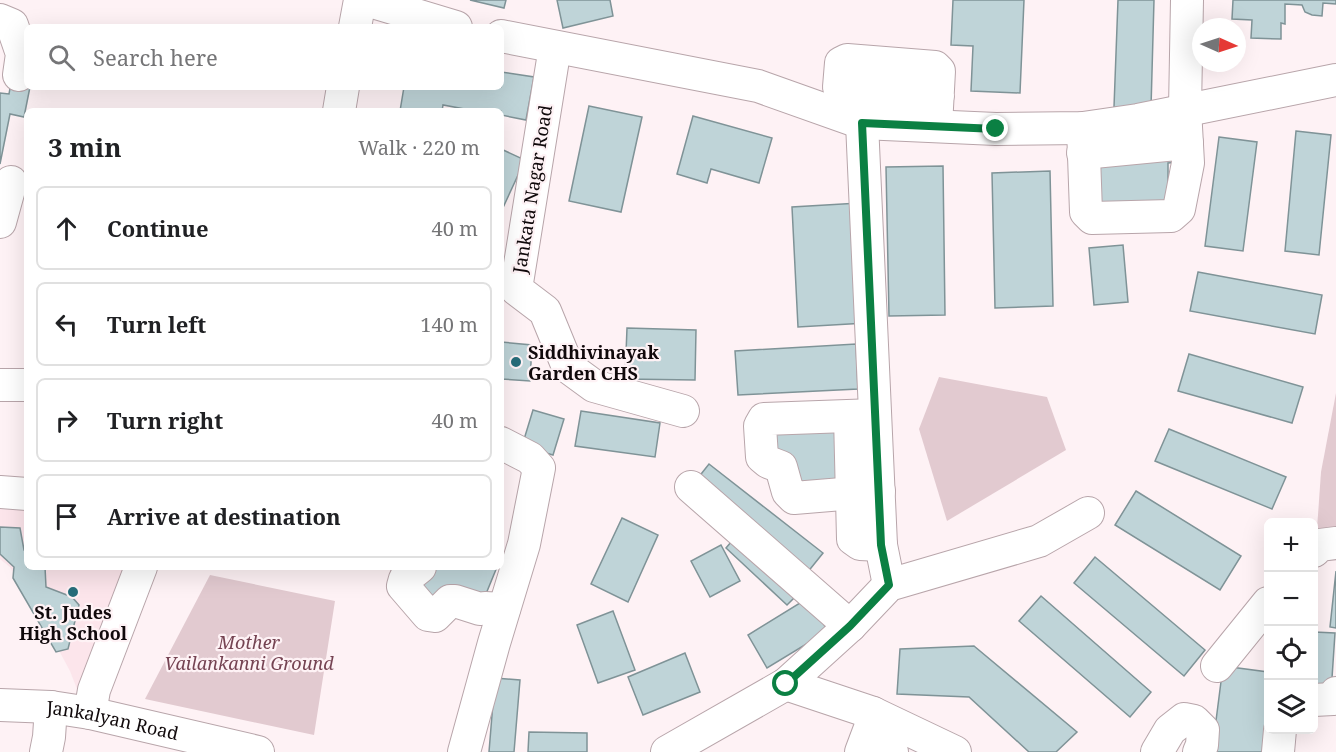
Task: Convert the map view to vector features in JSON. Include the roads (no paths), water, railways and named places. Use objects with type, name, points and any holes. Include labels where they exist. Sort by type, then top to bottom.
[{"type":"street","points":[[356,24],[360,0]]},
{"type":"street","points":[[366,0],[420,8],[450,24]]},
{"type":"street","points":[[1083,140],[1086,212],[1092,218],[1171,216],[1179,209],[1188,163],[1185,110],[1187,0]]},
{"type":"street","points":[[0,20],[12,25],[22,54],[19,75]]},
{"type":"street","points":[[504,37],[758,86],[862,123],[937,111],[996,129],[1083,140],[1187,143]]},
{"type":"street","name":"Jankata Nagar Road","points":[[555,47],[516,290],[545,311],[568,367],[594,386],[683,411]]},
{"type":"street","points":[[1083,140],[1138,120],[1336,80]]},
{"type":"street","points":[[340,108],[342,90]]},
{"type":"street","points":[[862,123],[865,493],[881,545],[889,585]]},
{"type":"street","points":[[0,222],[11,182]]},
{"type":"street","points":[[0,385],[24,385]]},
{"type":"street","points":[[863,415],[764,419],[760,426],[762,457],[781,467],[788,492],[794,498],[865,493]]},
{"type":"street","points":[[464,752],[504,609],[511,548],[539,468],[530,458],[504,445]]},
{"type":"street","points":[[691,487],[850,626]]},
{"type":"street","points":[[0,492],[24,494]]},
{"type":"street","points":[[667,752],[786,684],[850,626],[889,585],[1039,541],[1088,513]]},
{"type":"street","points":[[1318,547],[1320,545],[1336,543]]},
{"type":"street","points":[[90,713],[94,690],[140,570]]},
{"type":"street","points":[[416,570],[405,579],[403,586],[428,615],[435,616],[450,601],[480,609],[504,609]]},
{"type":"street","points":[[1217,666],[1264,609]]},
{"type":"street","points":[[786,684],[873,739],[955,752]]},
{"type":"street","points":[[1318,700],[1333,699],[1336,693]]},
{"type":"street","name":"Jankalyan Road","points":[[0,705],[51,707],[90,713],[258,752]]},
{"type":"street","points":[[46,752],[51,707]]},
{"type":"street","points":[[1157,752],[1170,730],[1184,719],[1194,721],[1203,730],[1202,746],[1199,752]]},
{"type":"street","points":[[1278,752],[1280,734]]},
{"type":"place","name":"Siddhivinayak Garden CHS","points":[[516,362]]},
{"type":"place","name":"St. Judes High School","points":[[73,592]]},
{"type":"park label","name":"Mother Vailankanni Ground","points":[[249,652]]}]
